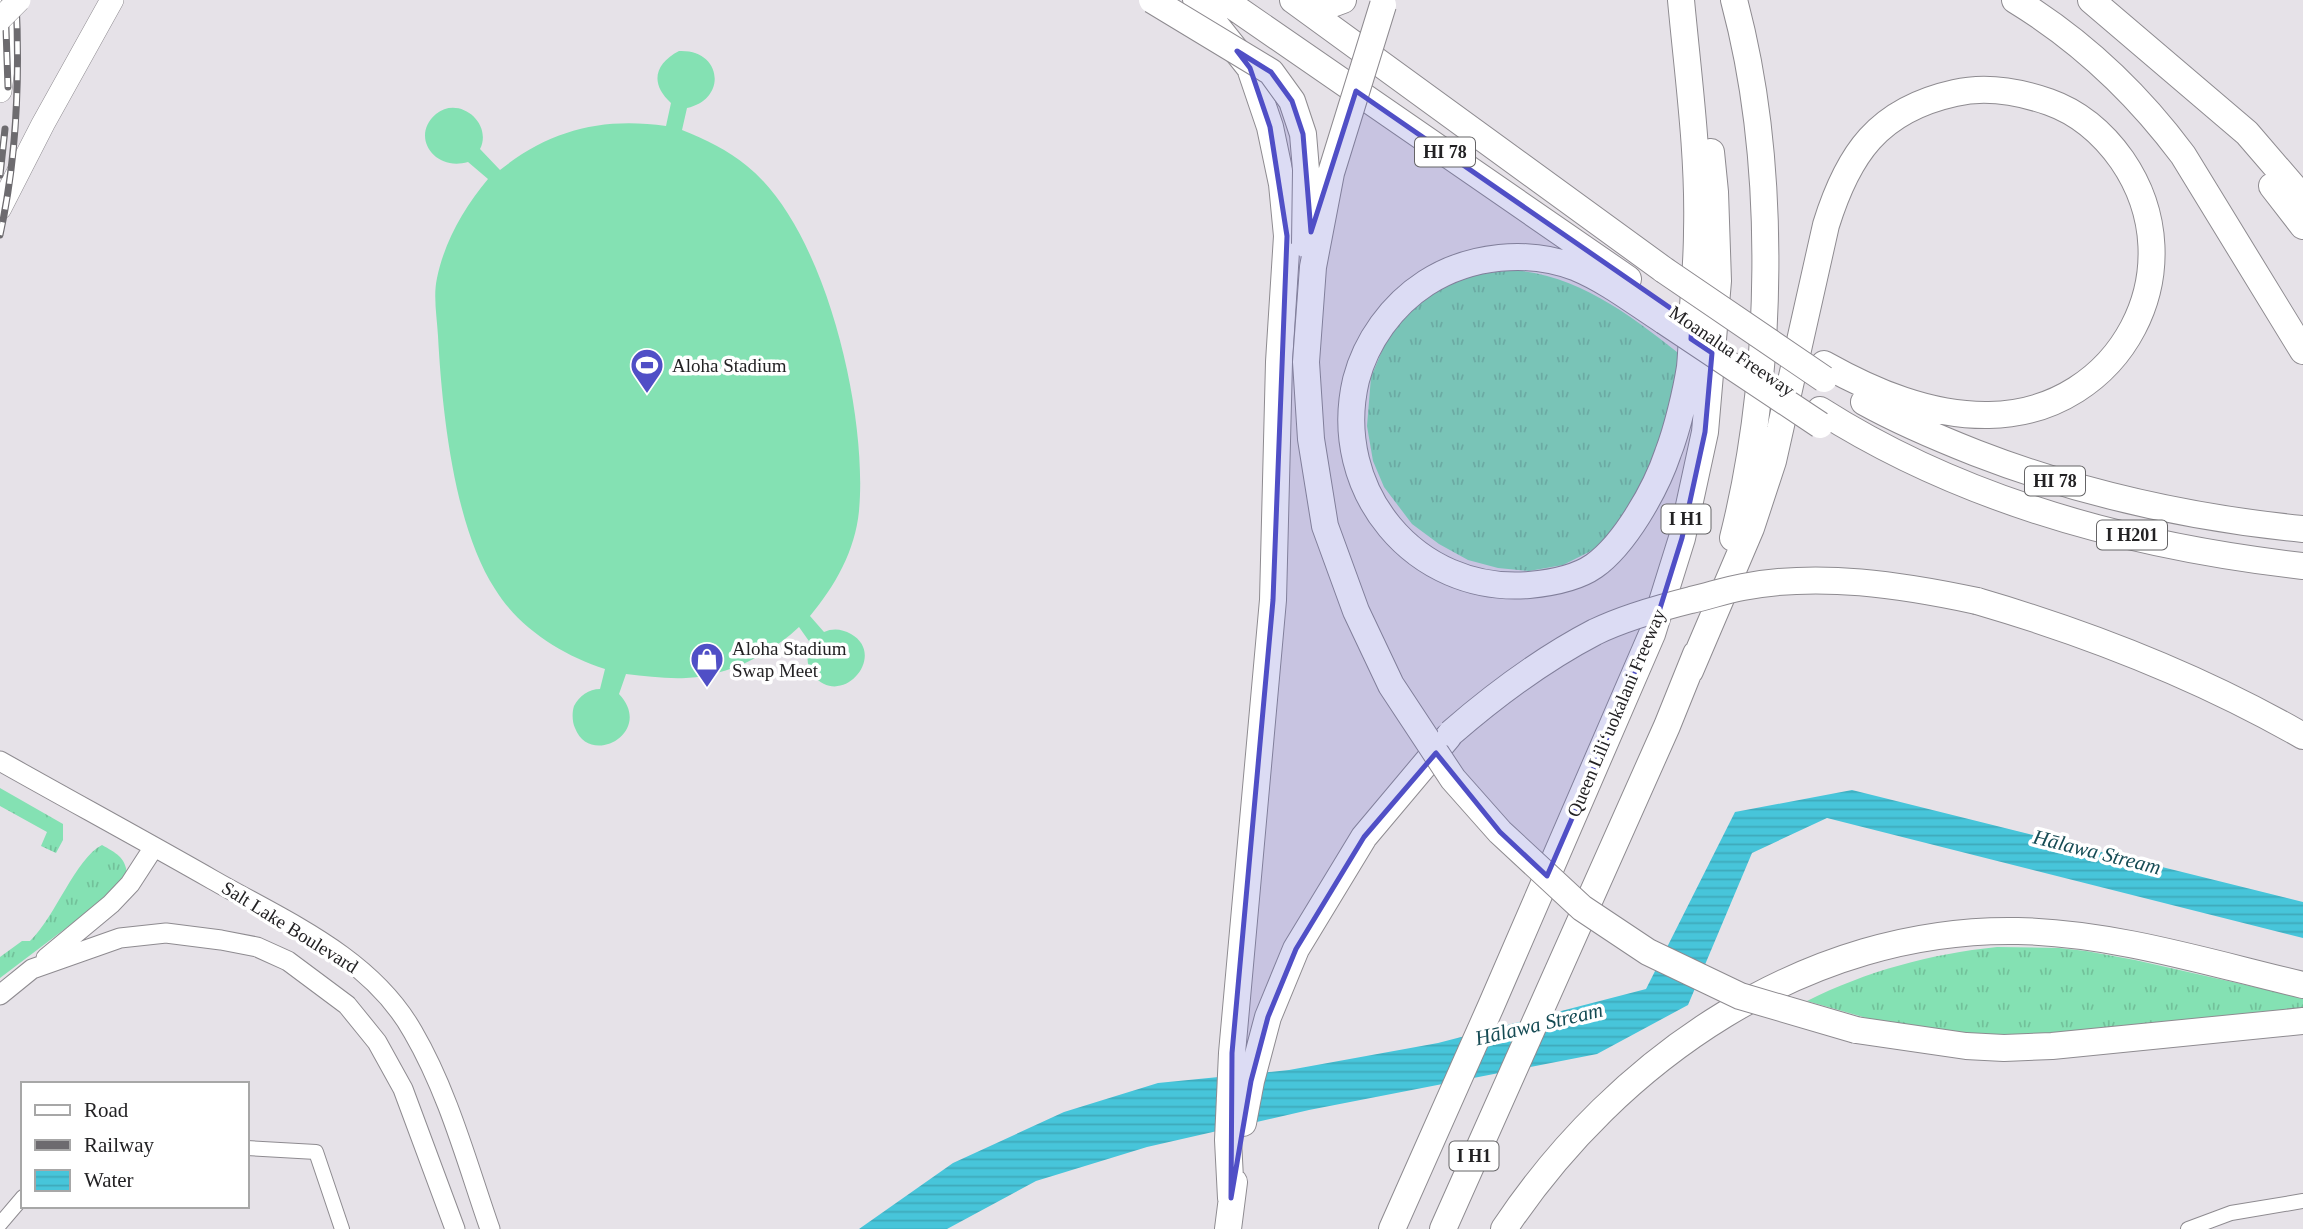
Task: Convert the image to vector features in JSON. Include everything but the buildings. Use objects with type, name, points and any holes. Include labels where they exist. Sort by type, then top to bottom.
[{"type":"highway","points":[[1152,0],[1271,72],[1292,100],[1303,134],[1306,170],[1306,362],[1311,439],[1325,526],[1356,611],[1391,685],[1453,779],[1500,832],[1582,908],[1648,952],[1740,996],[1856,1030],[1966,1046],[2004,1048],[2052,1046],[2303,1021]]},
{"type":"highway","points":[[1196,0],[1250,68],[1270,127],[1282,184],[1287,236],[1279,362],[1273,600],[1232,1053],[1235,1138],[1228,1229]]},
{"type":"highway","name":"Moanalua Freeway","points":[[1224,0],[1665,313]]},
{"type":"highway","name":"HI 78","points":[[1293,0],[1508,155],[1824,372]]},
{"type":"highway","points":[[1321,0],[1335,3],[1343,0]]},
{"type":"highway","points":[[1665,313],[1578,269],[1537,258],[1480,261],[1461,266],[1426,283],[1397,307],[1373,338],[1353,392],[1353,449],[1364,486],[1384,520],[1396,535],[1426,559],[1461,577],[1500,585],[1539,584],[1594,566],[1615,545],[1648,500],[1669,452],[1689,369],[1698,231],[1683,0]]},
{"type":"highway","name":"Queen Liliʻuokalani Freeway","points":[[1392,1229],[1651,634],[1682,538],[1705,432],[1718,281],[1718,240],[1704,92],[1683,0]]},
{"type":"highway","name":"I H1","points":[[1443,1229],[1690,671],[1726,568],[1737,522],[1756,406],[1765,300],[1766,246],[1757,120],[1734,0]]},
{"type":"highway","points":[[2015,0],[2057,27],[2099,61],[2164,130],[2183,155],[2303,351]]},
{"type":"highway","points":[[2091,0],[2247,133],[2303,198]]},
{"type":"highway","points":[[1306,362],[1313,267],[1331,173],[1383,2]]},
{"type":"highway","points":[[2143,45],[2256,166],[2303,226]]},
{"type":"highway","points":[[1690,671],[1762,498],[1836,191],[1847,167],[1875,133],[1912,108],[1934,98],[1958,92],[1981,90],[2031,96],[2058,105],[2081,118],[2101,135],[2132,176],[2144,199],[2149,220],[2152,247],[2147,295],[2130,337],[2114,358],[2094,377],[2069,393],[2045,404],[2016,412],[1988,415],[1955,412],[1886,396],[1824,372]]},
{"type":"highway","name":"I H201","points":[[1665,313],[1820,417],[1848,439],[1965,484],[2092,526],[2219,554],[2303,566]]},
{"type":"highway","name":"Moanalua Freeway","points":[[1824,372],[1912,426],[2045,478],[2099,495],[2151,506],[2206,517],[2303,530]]},
{"type":"highway","points":[[1235,1138],[1268,1017],[1296,950],[1364,837],[1451,733],[1480,708],[1539,664],[1598,631],[1633,616],[1731,590],[1786,583],[1846,583],[1913,588],[1977,601],[2113,645],[2207,687],[2303,736]]},
{"type":"highway","points":[[1504,1229],[1533,1188],[1580,1132],[1673,1048],[1716,1020],[1776,987],[1821,967],[1871,951],[1970,933],[2016,931],[2064,934],[2111,941],[2303,985]]},
{"type":"main road","points":[[0,91],[9,0]]},
{"type":"main road","points":[[0,19],[19,0]]},
{"type":"main road","points":[[0,208],[111,0]]},
{"type":"main road","name":"Salt Lake Boulevard","points":[[0,761],[331,948],[357,966],[390,1000],[412,1030],[436,1078],[490,1229]]},
{"type":"main road","points":[[32,969],[111,904],[130,884],[154,847]]},
{"type":"main road","name":"Salt Lake Boulevard","points":[[0,995],[32,969],[120,938],[166,933],[257,947],[288,961],[346,1005],[377,1042],[403,1089],[455,1229]]},
{"type":"street","points":[[248,1148],[316,1152],[342,1229]]},
{"type":"street","points":[[0,1224],[21,1200]]},
{"type":"street","points":[[2188,1229],[2231,1213],[2303,1201]]},
{"type":"highlighted area","points":[[1237,51],[1271,72],[1292,101],[1303,134],[1311,232],[1356,91],[1692,323],[1691,339],[1712,353],[1705,432],[1682,538],[1652,634],[1547,876],[1500,832],[1436,753],[1364,837],[1296,949],[1268,1017],[1251,1081],[1231,1198],[1232,1053],[1273,600],[1287,236],[1270,127],[1250,68]]},
{"type":"green space","name":"Aloha Stadium","points":[[679,51],[704,58],[714,75],[714,85],[709,95],[700,103],[687,108],[682,130],[732,155],[747,166],[775,195],[799,233],[820,277],[836,326],[856,425],[860,471],[859,511],[853,540],[842,567],[828,593],[810,616],[824,632],[838,630],[851,634],[861,643],[865,654],[857,676],[848,683],[836,686],[824,684],[809,668],[808,651],[811,644],[799,627],[761,655],[716,673],[678,678],[626,674],[619,694],[628,708],[629,721],[625,732],[605,745],[593,745],[583,740],[575,728],[573,711],[582,696],[600,689],[605,669],[558,648],[516,616],[495,589],[481,563],[460,501],[443,398],[436,285],[450,238],[463,213],[488,179],[468,162],[456,164],[436,157],[426,141],[425,132],[436,114],[445,109],[463,110],[478,121],[483,139],[480,149],[500,170],[538,145],[578,130],[620,123],[666,126],[671,103],[660,89],[658,75],[664,62]]},
{"type":"green space","points":[[1514,270],[1539,274],[1585,290],[1627,314],[1686,359],[1651,489],[1597,548],[1563,565],[1529,571],[1498,568],[1468,560],[1439,544],[1412,524],[1384,487],[1373,461],[1367,426],[1371,377],[1389,334],[1431,291],[1471,275]]},
{"type":"green space","points":[[0,788],[63,824],[63,840],[56,853],[41,846],[47,832],[0,806]]},
{"type":"green space","points":[[102,845],[119,856],[126,868],[127,873],[115,891],[0,978],[0,957],[22,941],[30,941],[83,862]]},
{"type":"green space","points":[[1997,947],[2059,948],[2135,960],[2303,998],[2303,1010],[2266,1011],[2036,1036],[1987,1037],[1891,1025],[1807,1001],[1899,965],[1947,954]]},
{"type":"water","name":"Hālawa Stream","points":[[1852,790],[2303,902],[2303,938],[1827,818],[1752,853],[1688,1005],[1597,1054],[1309,1110],[1147,1147],[1036,1181],[947,1229],[859,1229],[953,1163],[1064,1112],[1158,1083],[1289,1070],[1438,1043],[1646,989],[1735,812]]},
{"type":"railway","points":[[5,0],[8,87]]},
{"type":"railway","points":[[0,235],[16,118],[16,0]]},
{"type":"railway","points":[[0,175],[5,129]]},
{"type":"place","name":"Aloha Stadium","points":[[647,395]]},
{"type":"place","name":"Aloha Stadium Swap Meet","points":[[707,689]]}]
